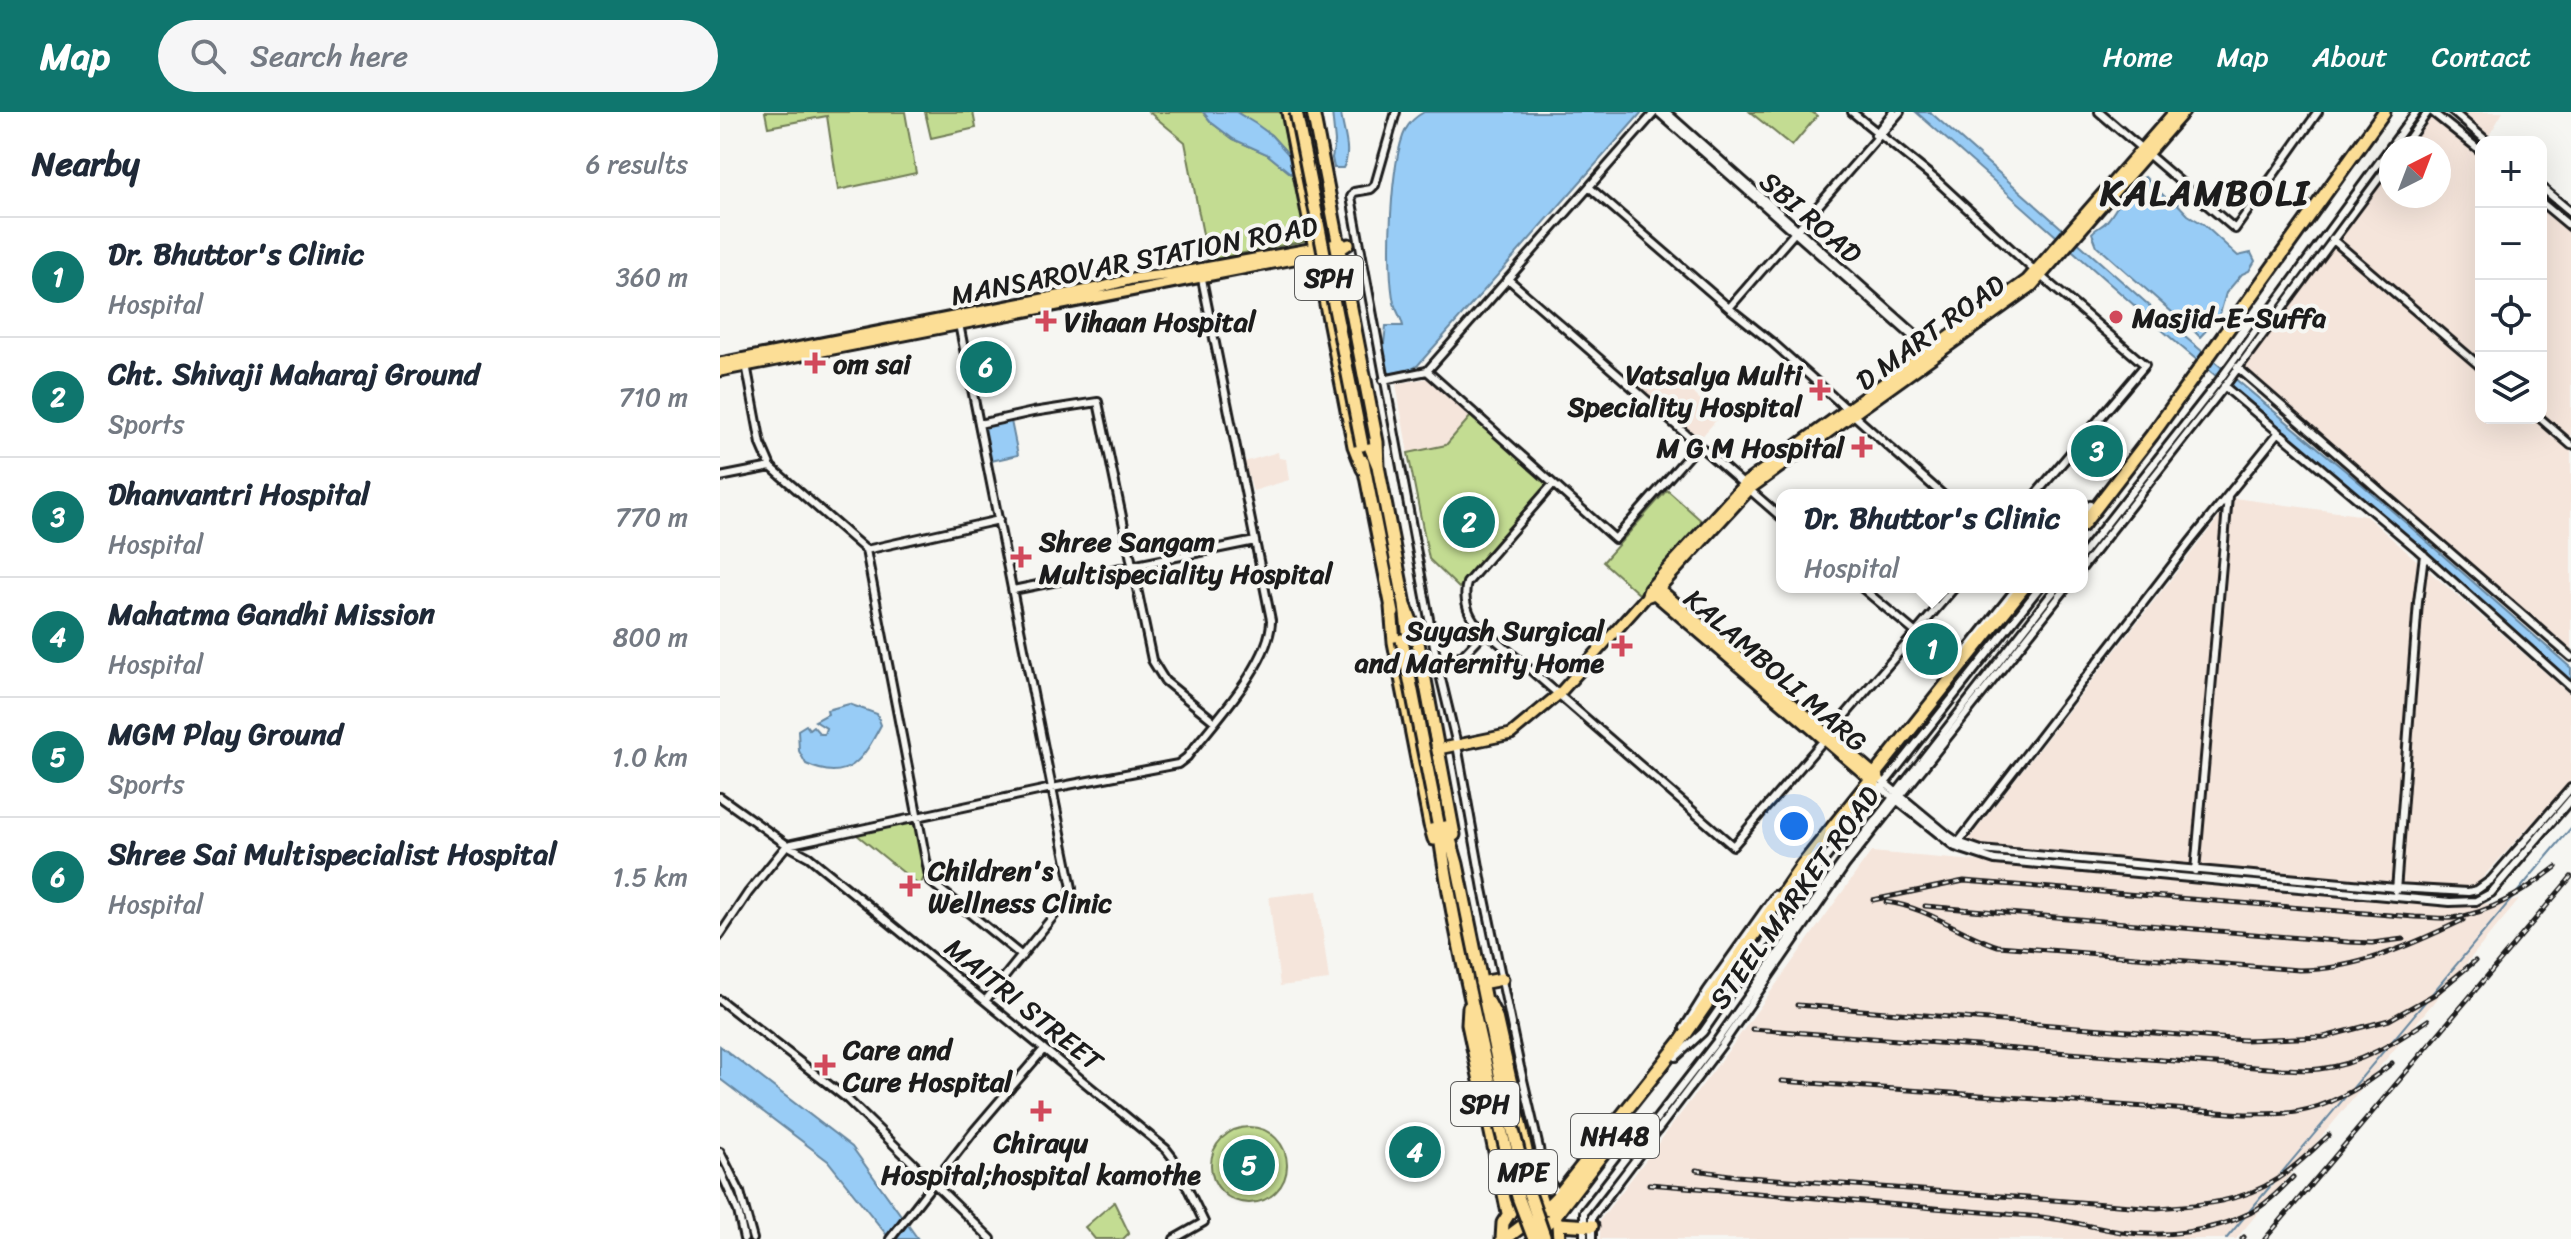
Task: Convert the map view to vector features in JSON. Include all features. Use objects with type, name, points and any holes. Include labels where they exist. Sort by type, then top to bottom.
[{"type":"highway","points":[[1288,112],[1354,446],[1363,469]]},
{"type":"highway","name":"SPH","points":[[1296,112],[1366,444],[1378,466],[1405,605],[1406,640],[1469,994],[1468,1024],[1508,1213]]},
{"type":"highway","name":"SPH","points":[[1304,112],[1366,444],[1363,469],[1391,607],[1406,640]]},
{"type":"highway","points":[[1313,112],[1326,178],[1347,244],[1378,466]]},
{"type":"highway","points":[[2214,345],[2378,112]]},
{"type":"highway","points":[[2088,509],[2214,345],[2384,112]]},
{"type":"highway","name":"NH48","points":[[1550,1213],[1674,1055],[1799,880],[2019,593]]},
{"type":"highway","name":"NH48","points":[[1875,779],[2028,593]]},
{"type":"highway","points":[[1405,605],[1417,637],[1453,821],[1457,864]]},
{"type":"highway","points":[[1391,607],[1394,642],[1430,825],[1444,866]]},
{"type":"highway","name":"SPH","points":[[1441,823],[1457,864],[1482,987],[1496,1017],[1536,1190],[1550,1213]]},
{"type":"highway","points":[[1482,987],[1502,979]]},
{"type":"highway","name":"MPE","points":[[1482,987],[1518,1197],[1531,1239]]},
{"type":"highway","name":"MPE","points":[[1469,994],[1500,1104],[1545,1239]]},
{"type":"highway","name":"NH48","points":[[1550,1213],[1560,1190],[1674,1055]]},
{"type":"highway","points":[[1536,1190],[1560,1190]]},
{"type":"highway","points":[[1501,1237],[1508,1213],[1524,1204],[1590,1230]]},
{"type":"highway","points":[[1501,1237],[1550,1213]]},
{"type":"highway","points":[[1531,1239],[1550,1213]]},
{"type":"highway","points":[[1550,1213],[1559,1239]]},
{"type":"main road","name":"D MART ROAD","points":[[2145,152],[2174,112]]},
{"type":"main road","name":"D MART ROAD","points":[[1416,754],[1511,734],[1559,694],[1747,488],[1933,352],[2020,295],[2184,112]]},
{"type":"main road","name":"MANSAROVAR STATION ROAD","points":[[720,371],[746,362],[958,320],[1132,279],[1200,273],[1347,244]]},
{"type":"main road","name":"MANSAROVAR STATION ROAD","points":[[720,363],[746,362]]},
{"type":"main road","name":"KALAMBOLI MARG","points":[[1652,590],[1875,779]]},
{"type":"street","points":[[1396,112],[1375,185],[1371,189],[1352,193],[1347,244],[1383,380],[1437,662],[1457,745],[1542,1171],[1560,1190]]},
{"type":"street","points":[[1383,380],[1427,371],[1657,112]]},
{"type":"street","name":"SBI ROAD","points":[[1657,112],[1796,230]]},
{"type":"street","name":"SBI ROAD","points":[[1666,112],[1933,352]]},
{"type":"street","points":[[1852,112],[1877,136],[1935,179],[2038,274],[2145,364],[2146,367],[2040,489]]},
{"type":"street","points":[[1877,136],[1893,112]]},
{"type":"street","points":[[1729,308],[1900,112]]},
{"type":"street","points":[[2099,112],[2235,229],[2318,112]]},
{"type":"street","points":[[2088,557],[2416,112]]},
{"type":"street","points":[[2411,136],[2430,112],[2475,146]]},
{"type":"street","points":[[2453,112],[2481,136]]},
{"type":"street","points":[[2088,550],[2224,387],[2379,178]]},
{"type":"street","points":[[1589,187],[1936,489]]},
{"type":"street","points":[[2547,192],[2571,212]]},
{"type":"street","points":[[2547,207],[2571,227]]},
{"type":"street","points":[[2327,234],[2475,362]]},
{"type":"street","points":[[720,935],[748,893],[787,845],[1178,764],[1253,670],[1270,636],[1271,620],[1200,273]]},
{"type":"street","points":[[1508,279],[1776,513]]},
{"type":"street","points":[[958,320],[1072,891],[985,1001]]},
{"type":"street","points":[[746,362],[761,444],[771,467],[866,550],[930,881],[1022,956]]},
{"type":"street","points":[[2232,362],[2571,657]]},
{"type":"street","points":[[1427,371],[1615,539],[1698,445]]},
{"type":"street","points":[[2218,382],[2424,555],[2571,687]]},
{"type":"street","points":[[979,424],[1098,402],[1149,650],[1156,668],[1172,687],[1214,721]]},
{"type":"street","points":[[2547,424],[2571,445]]},
{"type":"street","points":[[1956,844],[2279,432]]},
{"type":"street","points":[[720,477],[771,467]]},
{"type":"street","points":[[1553,484],[1467,583],[1468,613],[1733,846],[1950,593]]},
{"type":"street","points":[[2195,879],[2228,494]]},
{"type":"street","points":[[866,550],[999,520]]},
{"type":"street","points":[[1013,590],[1255,541]]},
{"type":"street","points":[[2395,897],[2424,555]]},
{"type":"street","points":[[1868,593],[1916,633]]},
{"type":"street","points":[[1875,779],[2013,593]]},
{"type":"street","points":[[1875,779],[2035,593]]},
{"type":"street","name":"STEEL MARKET ROAD","points":[[1897,797],[2052,593]]},
{"type":"street","name":"STEEL MARKET ROAD","points":[[1584,1239],[1590,1230],[1584,1212],[1716,1042],[1841,864],[2062,593]]},
{"type":"street","points":[[1437,662],[1463,655],[1486,631]]},
{"type":"street","points":[[1875,779],[1956,844],[1995,860],[2459,902],[2483,898],[2498,886],[2571,799]]},
{"type":"street","points":[[1956,844],[1998,853],[2468,892],[2485,886],[2571,788]]},
{"type":"street","name":"MAITRI STREET","points":[[720,797],[809,857],[1170,1154],[1204,1222],[1174,1239]]},
{"type":"street","points":[[720,1000],[846,1098],[991,1239]]},
{"type":"street","points":[[890,1239],[974,1131],[1044,1049]]},
{"type":"street","points":[[720,1152],[740,1192],[753,1239]]},
{"type":"street","points":[[720,1170],[738,1211],[744,1239]]},
{"type":"shaded area","points":[[2430,112],[2475,148],[2475,424],[2547,424],[2547,212],[2571,234],[2571,650],[2244,367],[2379,181],[2379,208],[2451,208],[2451,136],[2413,136]]},
{"type":"shaded area","points":[[2452,112],[2503,112],[2489,136],[2478,136]]},
{"type":"shaded area","points":[[1662,364],[1719,417],[1698,441],[1640,388]]},
{"type":"shaded area","points":[[1428,378],[1471,416],[1446,445],[1408,453],[1396,384]]},
{"type":"shaded area","points":[[1278,452],[1279,458],[1286,459],[1289,480],[1253,491],[1244,462]]},
{"type":"shaded area","points":[[2234,498],[2366,516],[2571,695],[2571,780],[2476,885],[2469,888],[1989,849],[1968,840]]},
{"type":"shaded area","points":[[1871,852],[2469,903],[2494,904],[2519,900],[2236,1239],[1600,1239],[1600,1220],[1729,1050]]},
{"type":"shaded area","points":[[1317,891],[1329,980],[1280,986],[1269,897]]},
{"type":"green space","points":[[765,112],[905,112],[916,173],[838,190],[827,116],[768,127]]},
{"type":"green space","points":[[925,112],[973,112],[976,128],[931,138]]},
{"type":"green space","points":[[1149,112],[1203,112],[1233,139],[1267,154],[1294,176],[1310,240],[1208,260],[1185,142]]},
{"type":"green space","points":[[1236,112],[1281,112],[1289,155],[1271,135]]},
{"type":"green space","points":[[1750,112],[1812,112],[1817,116],[1792,146]]},
{"type":"green space","points":[[1471,416],[1549,485],[1459,588],[1429,559],[1408,453],[1446,445]]},
{"type":"green space","points":[[1667,490],[1704,523],[1639,594],[1603,562]]},
{"type":"green space","points":[[916,821],[925,875],[920,886],[856,834]]},
{"type":"green space","points":[[1249,1127],[1263,1130],[1276,1138],[1284,1151],[1287,1165],[1284,1179],[1276,1192],[1263,1200],[1249,1203],[1235,1200],[1222,1192],[1214,1179],[1211,1165],[1214,1151],[1222,1138],[1235,1130]]},
{"type":"green space","points":[[1114,1202],[1129,1233],[1123,1239],[1095,1239],[1085,1227]]},
{"type":"water","points":[[1203,112],[1236,112],[1256,124],[1289,155],[1294,176],[1267,154],[1233,139]]},
{"type":"water","points":[[1332,112],[1341,112],[1347,148],[1343,168],[1334,168],[1332,158],[1335,142]]},
{"type":"water","points":[[1424,112],[1642,112],[1418,365],[1389,374],[1382,361],[1386,326],[1403,326],[1394,303],[1390,265],[1396,165],[1406,129]]},
{"type":"water","points":[[1916,112],[1930,112],[2185,337],[2365,487],[2571,668],[2571,683],[2359,496],[2179,345]]},
{"type":"water","points":[[2145,177],[2238,256],[2251,253],[2255,261],[2226,293],[2218,321],[2200,337],[2193,327],[2190,328],[2097,246],[2092,233],[2107,221],[2132,185]]},
{"type":"water","points":[[1011,421],[1018,455],[991,461],[982,426]]},
{"type":"water","points":[[849,704],[877,714],[881,725],[861,758],[853,765],[833,771],[806,764],[799,751],[798,730],[806,725],[809,729],[813,726],[824,734],[826,728],[815,721],[828,714],[827,710]]},
{"type":"water","points":[[720,1046],[852,1147],[918,1239],[890,1239],[828,1161],[720,1079]]},
{"type":"waterway","points":[[2226,1239],[2571,828]]},
{"type":"railway","points":[[1873,900],[1964,881],[2448,918],[2495,906],[2556,867]]},
{"type":"railway","points":[[2265,1239],[2571,877]]},
{"type":"railway","points":[[1886,902],[1916,909],[1998,946],[2299,970],[2363,961],[2404,947],[2463,920]]},
{"type":"railway","points":[[1925,906],[2348,942],[2403,939]]},
{"type":"railway","points":[[1797,1005],[2244,1040],[2324,1037],[2389,1020],[2435,994],[2475,961]]},
{"type":"railway","points":[[1752,1029],[2310,1070],[2363,1058],[2428,1020]]},
{"type":"railway","points":[[1782,1081],[2277,1114],[2309,1109],[2335,1100],[2392,1063]]},
{"type":"railway","points":[[1696,1170],[1736,1176],[2157,1208],[2219,1201],[2249,1193],[2284,1174],[2329,1135]]},
{"type":"railway","points":[[1649,1184],[2041,1217],[2121,1232],[2154,1234],[2187,1232],[2235,1220],[2262,1205],[2293,1177]]},
{"type":"place","name":"Masjid-E-Suffa","points":[[2116,317]]},
{"type":"place","name":"Vihaan Hospital","points":[[1046,321]]},
{"type":"place","name":"om sai","points":[[815,363]]},
{"type":"place","name":"Shree Sai Multispecialist Hospital","points":[[986,367]]},
{"type":"place","name":"Vatsalya Multi Speciality Hospital","points":[[1820,390]]},
{"type":"place","name":"M G M Hospital","points":[[1862,447]]},
{"type":"place","name":"Dhanvantri Hospital","points":[[2097,451]]},
{"type":"place","name":"Cht. Shivaji Maharaj Ground","points":[[1469,522]]},
{"type":"place","name":"Shree Sangam Multispeciality Hospital","points":[[1021,557]]},
{"type":"place","name":"Suyash Surgical and Maternity Home","points":[[1622,646]]},
{"type":"place","name":"Dr. Bhuttor's Clinic","points":[[1932,649]]},
{"type":"place","name":"Children's Wellness Clinic","points":[[910,886]]},
{"type":"place","name":"Care and Cure Hospital","points":[[825,1065]]},
{"type":"place","name":"Chirayu Hospital;hospital kamothe","points":[[1041,1111]]},
{"type":"place","name":"Mahatma Gandhi Mission","points":[[1415,1152]]},
{"type":"place","name":"MGM Play Ground","points":[[1249,1165]]},
{"type":"district","name":"KALAMBOLI","points":[[2205,192]]}]
